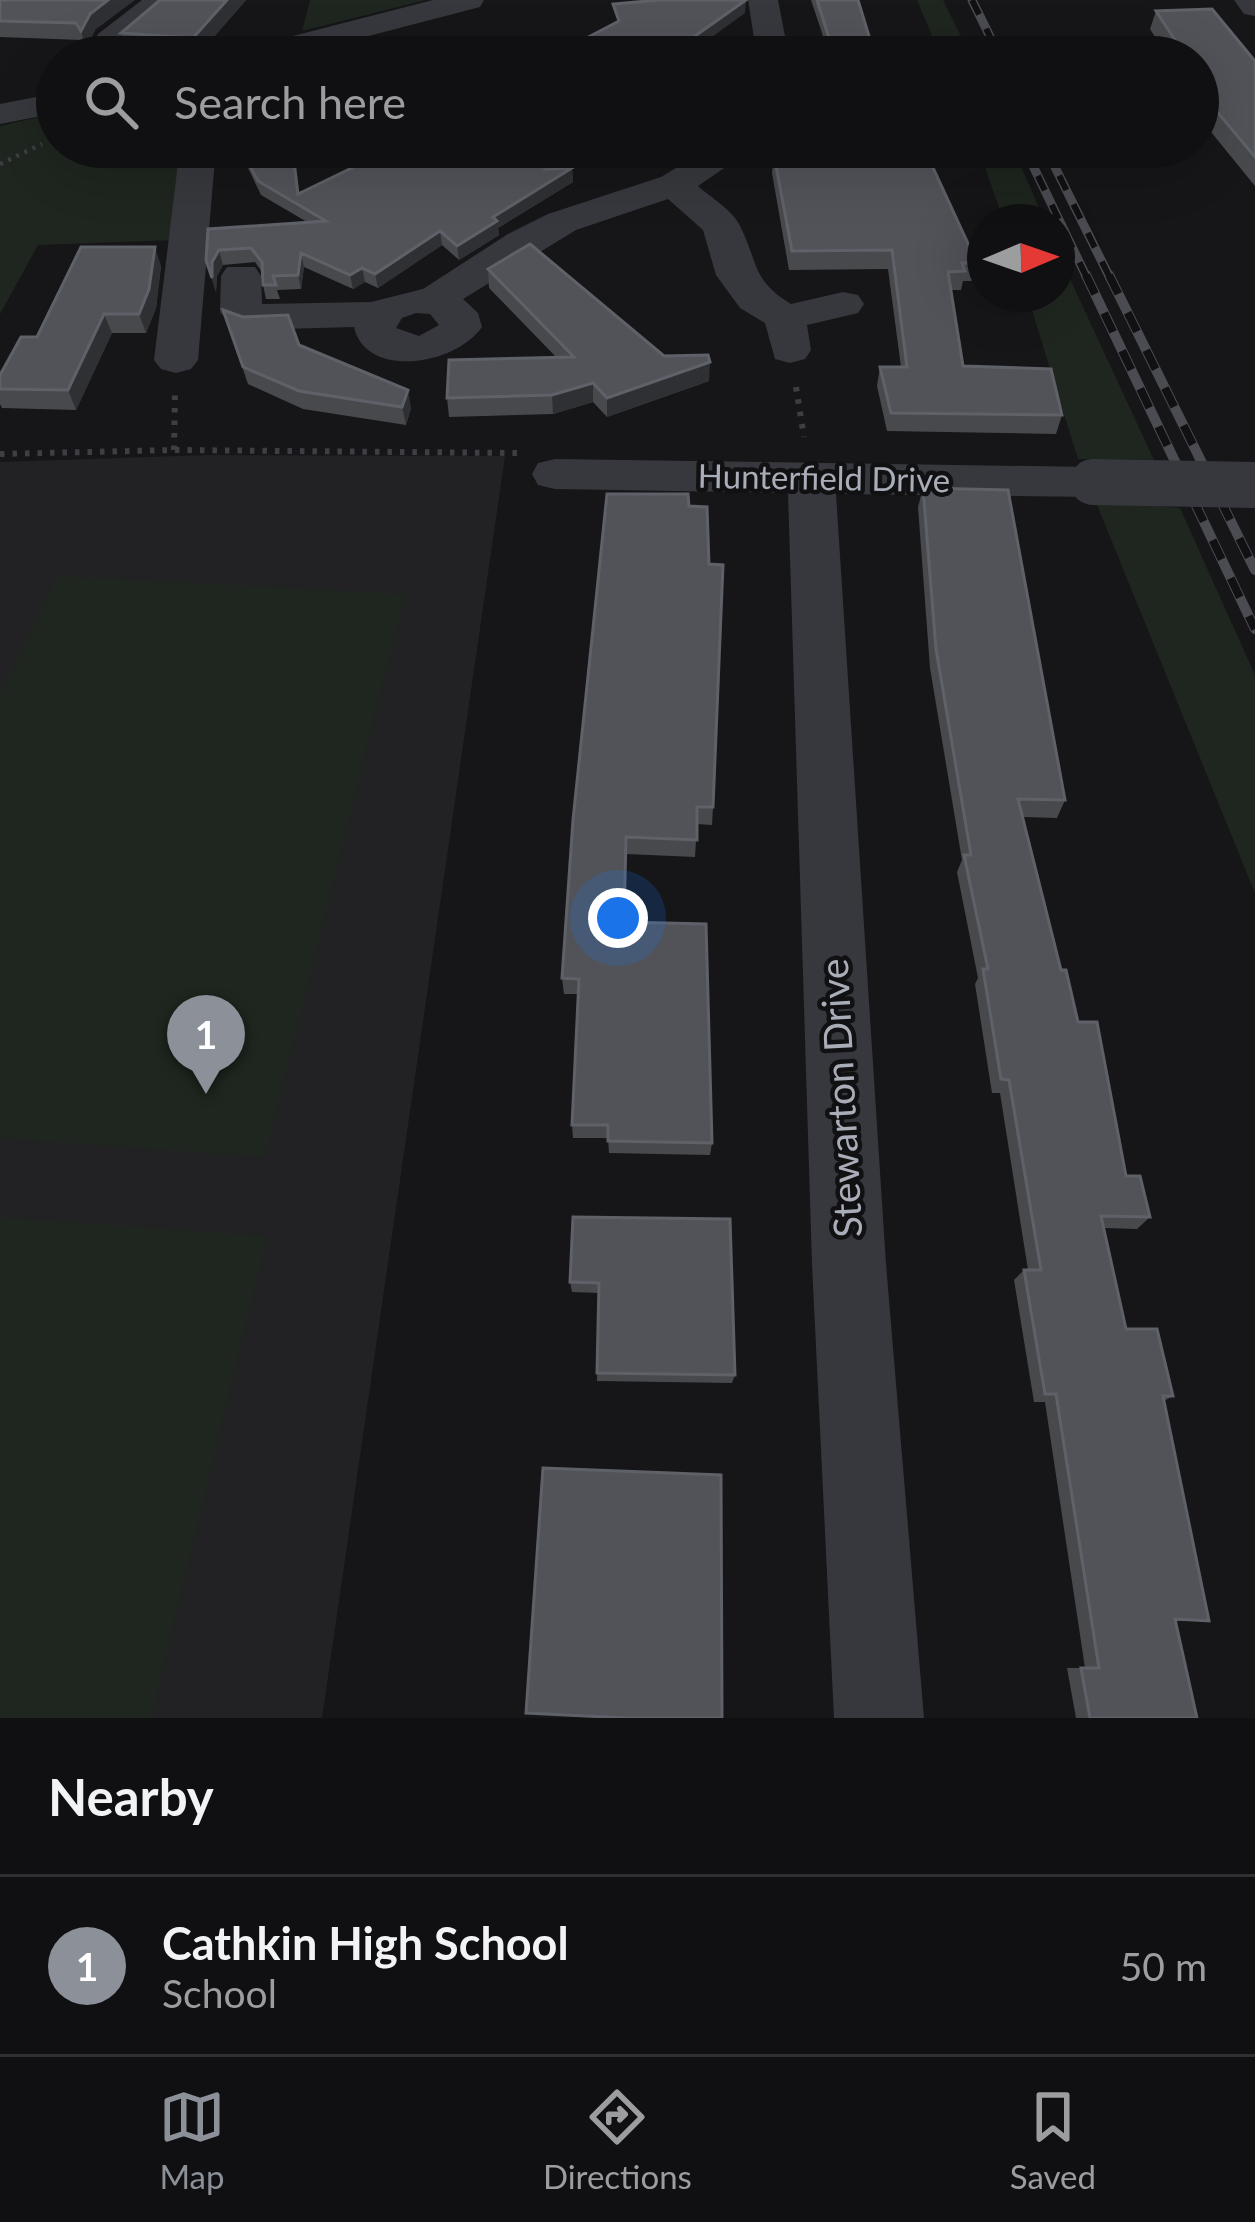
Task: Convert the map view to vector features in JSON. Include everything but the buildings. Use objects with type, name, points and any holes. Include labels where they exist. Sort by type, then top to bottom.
[{"type":"street","points":[[115,36],[161,0]]},
{"type":"street","points":[[331,36],[469,0]]},
{"type":"street","points":[[763,0],[769,36]]},
{"type":"street","points":[[1249,0],[1255,7]]},
{"type":"street","points":[[0,114],[36,107]]},
{"type":"street","points":[[176,360],[196,168]]},
{"type":"street","points":[[241,276],[242,312],[248,317],[382,314],[375,321],[375,333],[389,345],[416,350],[441,345],[461,327],[457,313],[431,302],[522,242],[562,222],[674,185],[708,168]]},
{"type":"street","points":[[674,185],[721,226],[736,275],[788,334],[843,304]]},
{"type":"street","name":"Hunterfield Drive","points":[[555,474],[1255,485]]},
{"type":"street","name":"Stewarton Drive","points":[[811,478],[849,1264],[879,1718]]},
{"type":"path","points":[[0,164],[36,147]]},
{"type":"path","points":[[788,334],[811,478]]},
{"type":"path","points":[[174,450],[176,360]]},
{"type":"path","points":[[0,454],[174,450],[515,453],[555,474]]},
{"type":"shaded area","points":[[310,0],[426,0],[302,31]]},
{"type":"shaded area","points":[[917,0],[943,0],[961,36],[932,36]]},
{"type":"shaded area","points":[[36,118],[36,168],[184,168],[174,240],[38,245],[0,314],[0,126]]},
{"type":"shaded area","points":[[985,168],[1022,168],[1037,204],[998,204]]},
{"type":"shaded area","points":[[1075,290],[1154,460],[1078,459],[1033,312],[1075,312]]},
{"type":"shaded area","points":[[208,455],[505,456],[322,1718],[0,1718],[0,462]]},
{"type":"shaded area","points":[[1095,500],[1180,508],[1255,675],[1255,893]]},
{"type":"shaded area","points":[[58,576],[405,594],[265,1157],[0,1138],[0,695]]},
{"type":"shaded area","points":[[0,1217],[267,1236],[151,1718],[0,1718]]},
{"type":"railway","points":[[972,0],[990,36]]},
{"type":"railway","points":[[1034,168],[1087,278]]},
{"type":"railway","points":[[1055,168],[1110,278]]},
{"type":"railway","points":[[1086,275],[1255,629]]},
{"type":"railway","points":[[1109,275],[1255,570]]},
{"type":"place","name":"Cathkin High School","points":[[206,1094]]}]
